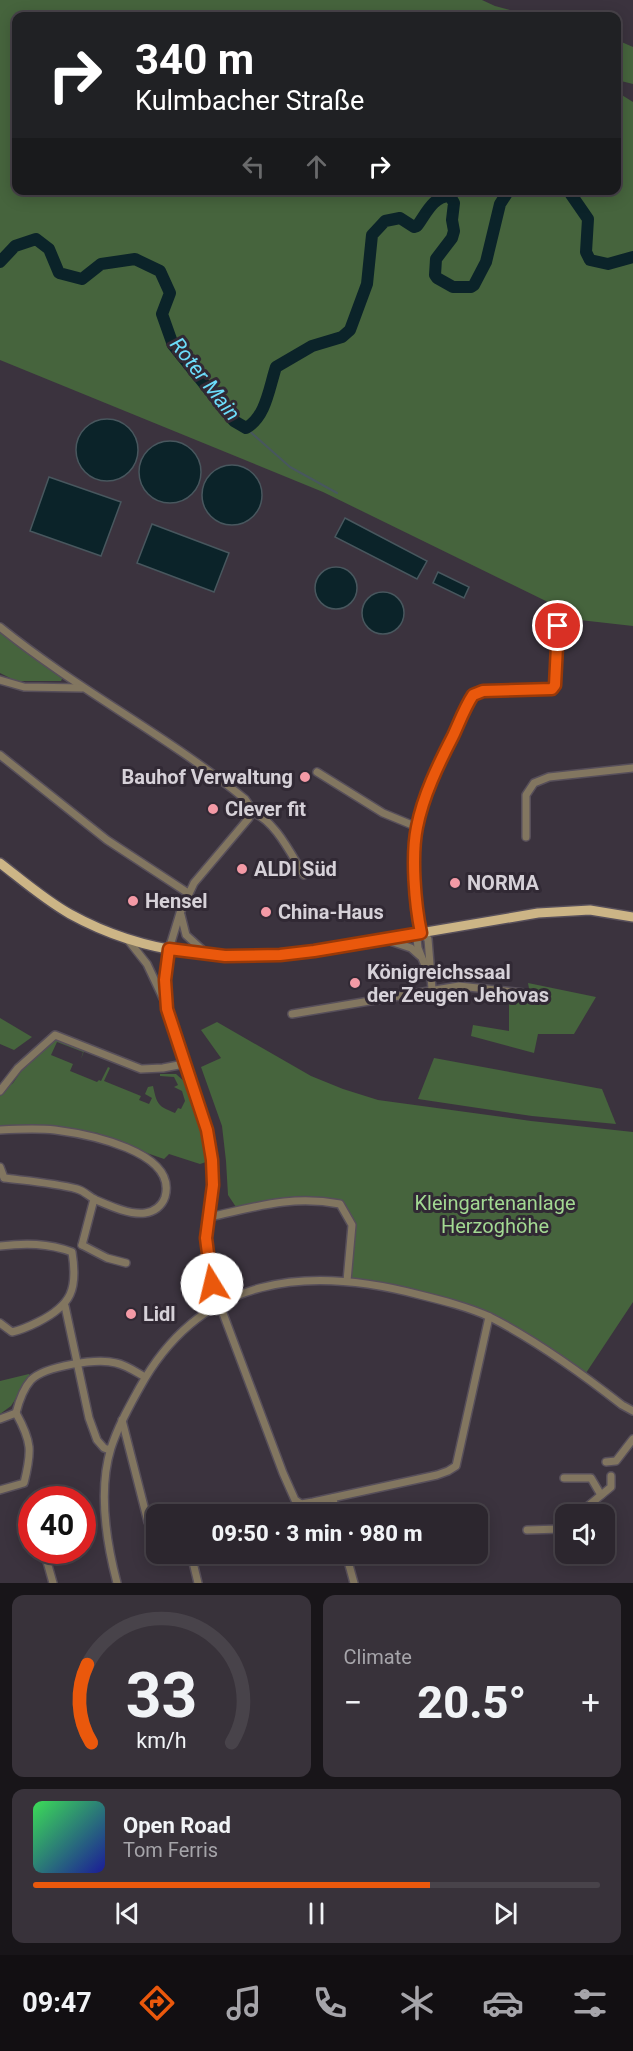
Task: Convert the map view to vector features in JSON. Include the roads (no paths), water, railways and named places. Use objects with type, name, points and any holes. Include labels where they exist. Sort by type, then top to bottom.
[{"type":"main road","points":[[0,862],[68,913],[128,940],[208,955],[244,957],[280,955],[565,910],[590,910],[633,917]]},
{"type":"street","points":[[432,989],[428,939],[421,933],[416,895],[417,827],[428,792],[473,695],[483,691],[552,689],[555,685],[558,621]]},
{"type":"street","points":[[0,627],[85,689],[183,752],[249,805],[251,812],[249,818],[188,893],[169,949],[165,980],[167,1009]]},
{"type":"street","points":[[0,680],[24,687],[85,689]]},
{"type":"street","points":[[0,755],[107,840],[188,893]]},
{"type":"street","points":[[526,837],[526,795],[534,783],[549,777],[633,768]]},
{"type":"street","points":[[317,772],[383,813],[417,827]]},
{"type":"street","points":[[251,812],[257,814],[273,828],[288,847],[304,875]]},
{"type":"street","points":[[180,913],[186,935],[208,955]]},
{"type":"street","points":[[421,933],[416,940],[430,978]]},
{"type":"street","points":[[128,940],[150,969],[167,1009],[207,1130],[213,1185],[206,1238],[212,1284],[294,1499],[303,1504],[333,1498],[437,1475],[456,1466],[489,1317]]},
{"type":"street","points":[[384,940],[411,948],[421,958]]},
{"type":"street","points":[[292,1014],[467,985],[524,993]]},
{"type":"street","points":[[0,1091],[26,1060],[55,1035],[141,1069],[184,1064]]},
{"type":"street","points":[[0,1130],[55,1130],[125,1147],[147,1158],[160,1171],[166,1190],[165,1199],[159,1208],[151,1212],[143,1214],[130,1212],[94,1199],[86,1192],[75,1188],[4,1178],[0,1167]]},
{"type":"street","points":[[72,1252],[81,1245],[94,1199]]},
{"type":"street","points":[[208,1217],[278,1201],[317,1200],[340,1204],[352,1225],[347,1281]]},
{"type":"street","points":[[0,1246],[38,1244],[56,1246],[72,1252]]},
{"type":"street","points":[[81,1245],[106,1258],[126,1263]]},
{"type":"street","points":[[72,1252],[74,1278],[65,1306],[89,1418],[98,1440],[104,1448],[110,1450]]},
{"type":"street","points":[[117,1583],[106,1517],[106,1474],[110,1450],[122,1420],[146,1377],[170,1344],[218,1303],[255,1289],[305,1281],[347,1281],[409,1292],[471,1310],[489,1317],[550,1352],[633,1411]]},
{"type":"street","points":[[0,1323],[12,1332],[18,1331],[52,1315],[65,1306]]},
{"type":"street","points":[[0,1490],[24,1482],[29,1464],[31,1450],[28,1437],[16,1413],[21,1397],[30,1381],[49,1369],[102,1361],[115,1362],[146,1377]]},
{"type":"street","points":[[0,1419],[16,1413]]},
{"type":"street","points":[[122,1420],[146,1514]]},
{"type":"street","points":[[606,1462],[616,1461],[633,1439]]},
{"type":"street","points":[[590,1504],[611,1486],[611,1476]]},
{"type":"street","points":[[564,1478],[591,1478],[601,1495]]},
{"type":"street","points":[[333,1498],[334,1504]]},
{"type":"street","points":[[527,1530],[555,1529]]},
{"type":"street","points":[[48,1564],[53,1583]]},
{"type":"street","points":[[193,1564],[198,1583]]},
{"type":"street","points":[[349,1564],[354,1583]]},
{"type":"water","points":[[101,419],[113,419],[129,428],[136,438],[138,450],[136,462],[129,472],[113,481],[101,481],[90,476],[81,467],[76,456],[76,444],[81,433],[90,424]]},
{"type":"water","points":[[170,441],[192,450],[201,472],[192,494],[170,503],[148,494],[139,472],[148,450]]},
{"type":"water","points":[[226,465],[238,465],[249,470],[257,478],[262,495],[260,507],[249,520],[238,525],[226,525],[215,520],[207,512],[202,501],[202,489],[207,478],[215,470]]},
{"type":"water","points":[[49,477],[121,502],[101,556],[30,531]]},
{"type":"water","points":[[345,518],[427,561],[417,579],[335,537]]},
{"type":"water","points":[[152,524],[229,553],[214,592],[137,563]]},
{"type":"water","points":[[336,567],[351,573],[357,588],[351,603],[336,609],[321,603],[315,588],[321,573]]},
{"type":"water","points":[[438,572],[469,587],[464,598],[433,583]]},
{"type":"water","points":[[383,592],[391,593],[398,598],[403,605],[403,621],[398,628],[391,633],[383,634],[375,633],[368,628],[363,621],[362,613],[363,605],[368,598],[375,593]]},
{"type":"waterway","name":"Roter Main","points":[[0,262],[15,246],[36,239],[49,249],[59,273],[82,279],[101,264],[135,259],[160,271],[170,293],[162,314],[173,345],[234,421],[246,428],[253,423],[262,409],[276,367],[312,346],[342,337],[350,330],[367,284],[372,235],[385,221],[400,218],[414,227],[417,226],[434,202],[450,196],[454,203],[452,220],[454,231],[452,238],[436,259],[435,275],[453,287],[471,287],[486,262],[500,204],[506,195]]},
{"type":"waterway","name":"Roter Main","points":[[571,195],[588,219],[586,252],[590,260],[608,264],[633,257]]},
{"type":"waterway","points":[[246,428],[290,467],[337,493]]},
{"type":"place","name":"Bauhof Verwaltung","points":[[305,777]]},
{"type":"place","name":"Clever fit","points":[[213,809]]},
{"type":"place","name":"ALDI Süd","points":[[242,869]]},
{"type":"place","name":"NORMA","points":[[455,883]]},
{"type":"place","name":"Hensel","points":[[133,901]]},
{"type":"place","name":"China-Haus","points":[[266,912]]},
{"type":"place","name":"Königreichssaal der Zeugen Jehovas","points":[[355,983]]},
{"type":"place","name":"Lidl","points":[[131,1314]]},
{"type":"park label","name":"Kleingartenanlage Herzoghöhe","points":[[495,1214]]}]
